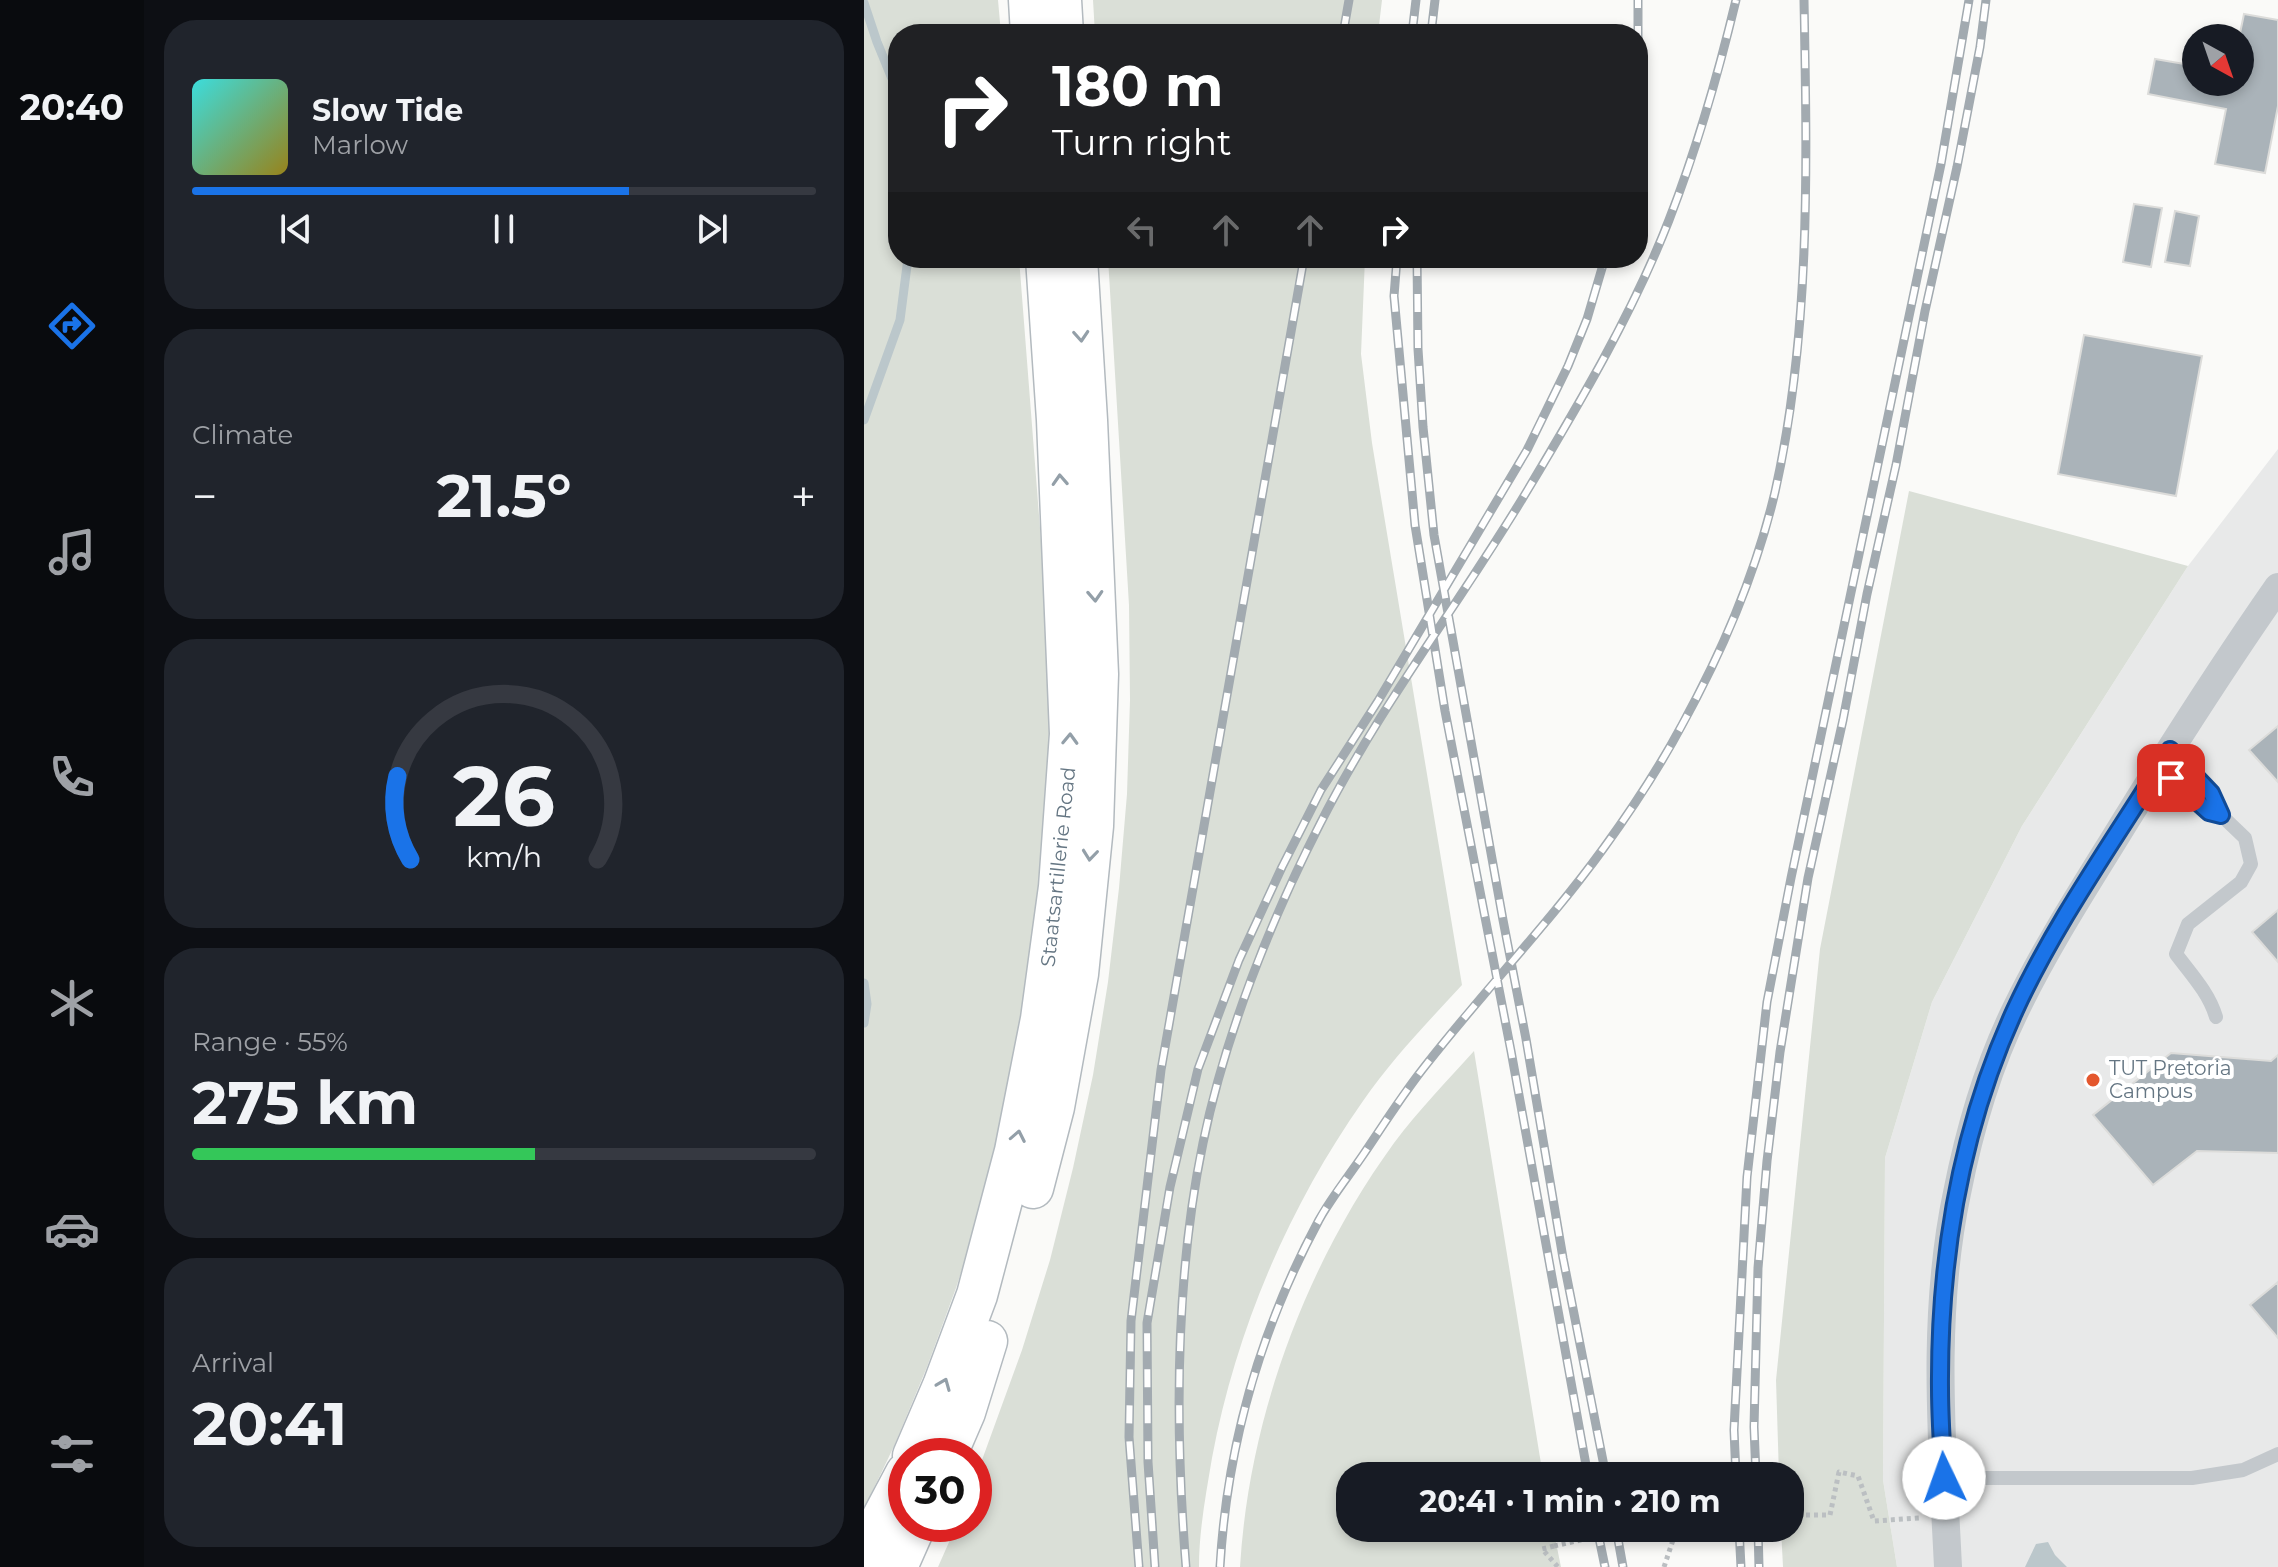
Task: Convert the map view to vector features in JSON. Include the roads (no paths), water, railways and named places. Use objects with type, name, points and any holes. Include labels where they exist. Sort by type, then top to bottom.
[{"type":"street","points":[[1029,0],[1030,24]]},
{"type":"street","points":[[1061,0],[1062,24]]},
{"type":"street","name":"Staatsartillerie Road","points":[[921,1438],[977,1295],[1015,1151],[1041,1019],[1059,887],[1070,734],[1058,435],[1047,268]]},
{"type":"street","name":"Staatsartillerie Road","points":[[954,1438],[965,1412],[1020,1238],[1054,1107],[1078,974],[1093,826],[1098,674],[1078,268]]},
{"type":"street","points":[[1948,1567],[1940,1390],[1942,1316],[1956,1194],[1991,1071],[2015,1010],[2067,914],[2164,758],[2278,587]]},
{"type":"street","points":[[864,1552],[888,1507]]},
{"type":"street","points":[[897,1567],[908,1542]]},
{"type":"lane","points":[[2164,758],[2211,793],[2221,815],[2245,838],[2251,864],[2241,882],[2188,924],[2176,954],[2203,989],[2216,1017]]},
{"type":"lane","points":[[1944,1478],[2192,1478],[2243,1470],[2278,1454]]},
{"type":"waterway","points":[[864,3],[888,69]]},
{"type":"waterway","points":[[864,420],[900,320],[907,268]]},
{"type":"waterway","points":[[864,983],[867,1004],[864,1023]]},
{"type":"railway","points":[[1345,24],[1349,0]]},
{"type":"railway","points":[[1413,24],[1416,0]]},
{"type":"railway","points":[[1432,24],[1435,0]]},
{"type":"railway","points":[[1638,0],[1638,24]]},
{"type":"railway","points":[[1186,1567],[1179,1408],[1187,1247],[1212,1102],[1251,980],[1284,900],[1343,781],[1527,491],[1622,325],[1669,220],[1689,166],[1736,0]]},
{"type":"railway","points":[[1220,1567],[1230,1476],[1250,1388],[1280,1303],[1319,1220],[1414,1080],[1582,878],[1635,804],[1697,697],[1748,582],[1775,492],[1787,431],[1801,309],[1806,185],[1804,0]]},
{"type":"railway","points":[[1735,1462],[1734,1430],[1747,1177],[1767,1002],[1941,164],[1969,0]]},
{"type":"railway","points":[[1755,1462],[1758,1268],[1780,1052],[1808,878],[1957,167],[1986,0]]},
{"type":"railway","points":[[1139,1567],[1129,1437],[1131,1321],[1161,1070],[1302,268]]},
{"type":"railway","points":[[1396,268],[1394,296],[1415,525],[1445,711],[1585,1462]]},
{"type":"railway","points":[[1417,268],[1418,349],[1434,535],[1563,1258],[1603,1462]]},
{"type":"railway","points":[[1155,1567],[1148,1462],[1147,1323],[1170,1187],[1198,1069],[1239,960],[1282,867],[1321,790],[1378,701],[1527,450],[1568,366],[1587,319],[1602,268]]},
{"type":"railway","points":[[1600,1542],[1605,1567]]},
{"type":"railway","points":[[1619,1542],[1623,1567]]},
{"type":"railway","points":[[1740,1542],[1741,1567]]},
{"type":"railway","points":[[1758,1542],[1759,1567]]},
{"type":"place","name":"TUT Pretoria Campus","points":[[2093,1080]]}]
